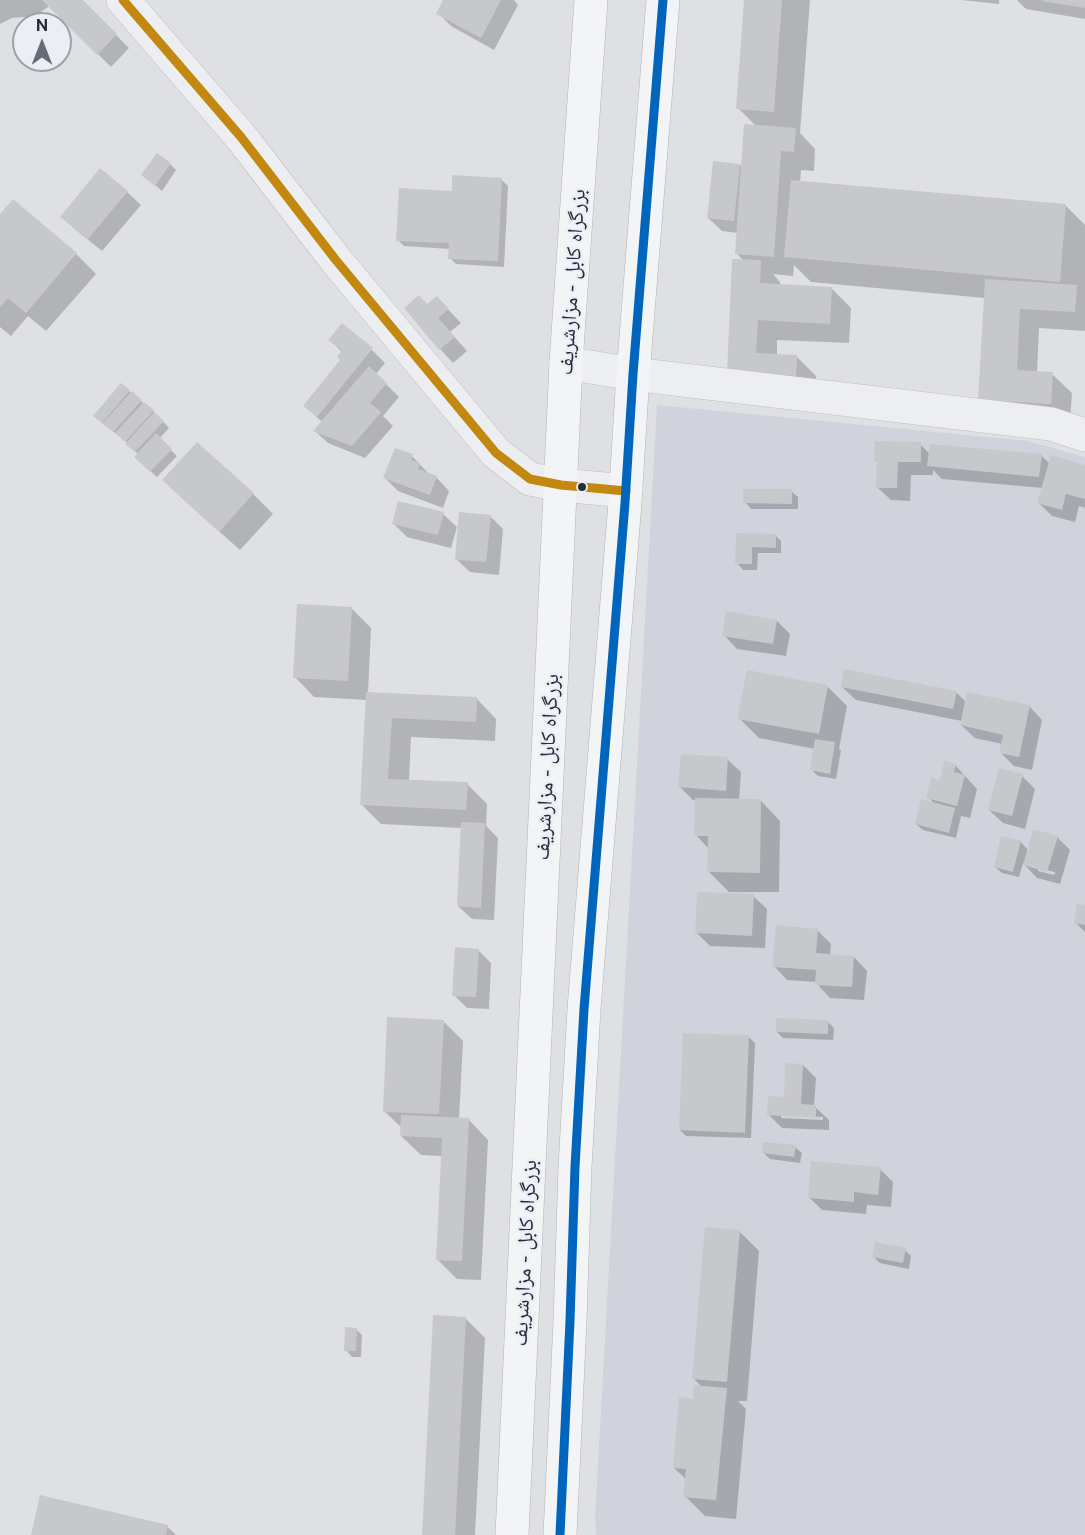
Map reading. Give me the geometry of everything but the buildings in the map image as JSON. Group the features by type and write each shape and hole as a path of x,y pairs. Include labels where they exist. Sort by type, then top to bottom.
{"highway":[{"name":"بزرگراه کابل - مزارشریف","path":"512,1535 566,363 591,0"},
{"path":"514,1502 560,1519 584,1009 663,0"},
{"path":"529,1167 575,1167"}],"street":[{"path":"123,0 241,137 334,259 496,453 530,479 561,485 626,490"},
{"path":"566,363 633,374 1051,424 1085,435"}],"shaded area":[{"path":"657,405 1028,441 1085,457 1085,1535 596,1535 595,1517"}],"transit line":[{"path":"123,0 241,137 335,259 496,453 530,479 561,485 626,491"},
{"path":"560,1535 584,1009 663,0"}]}
